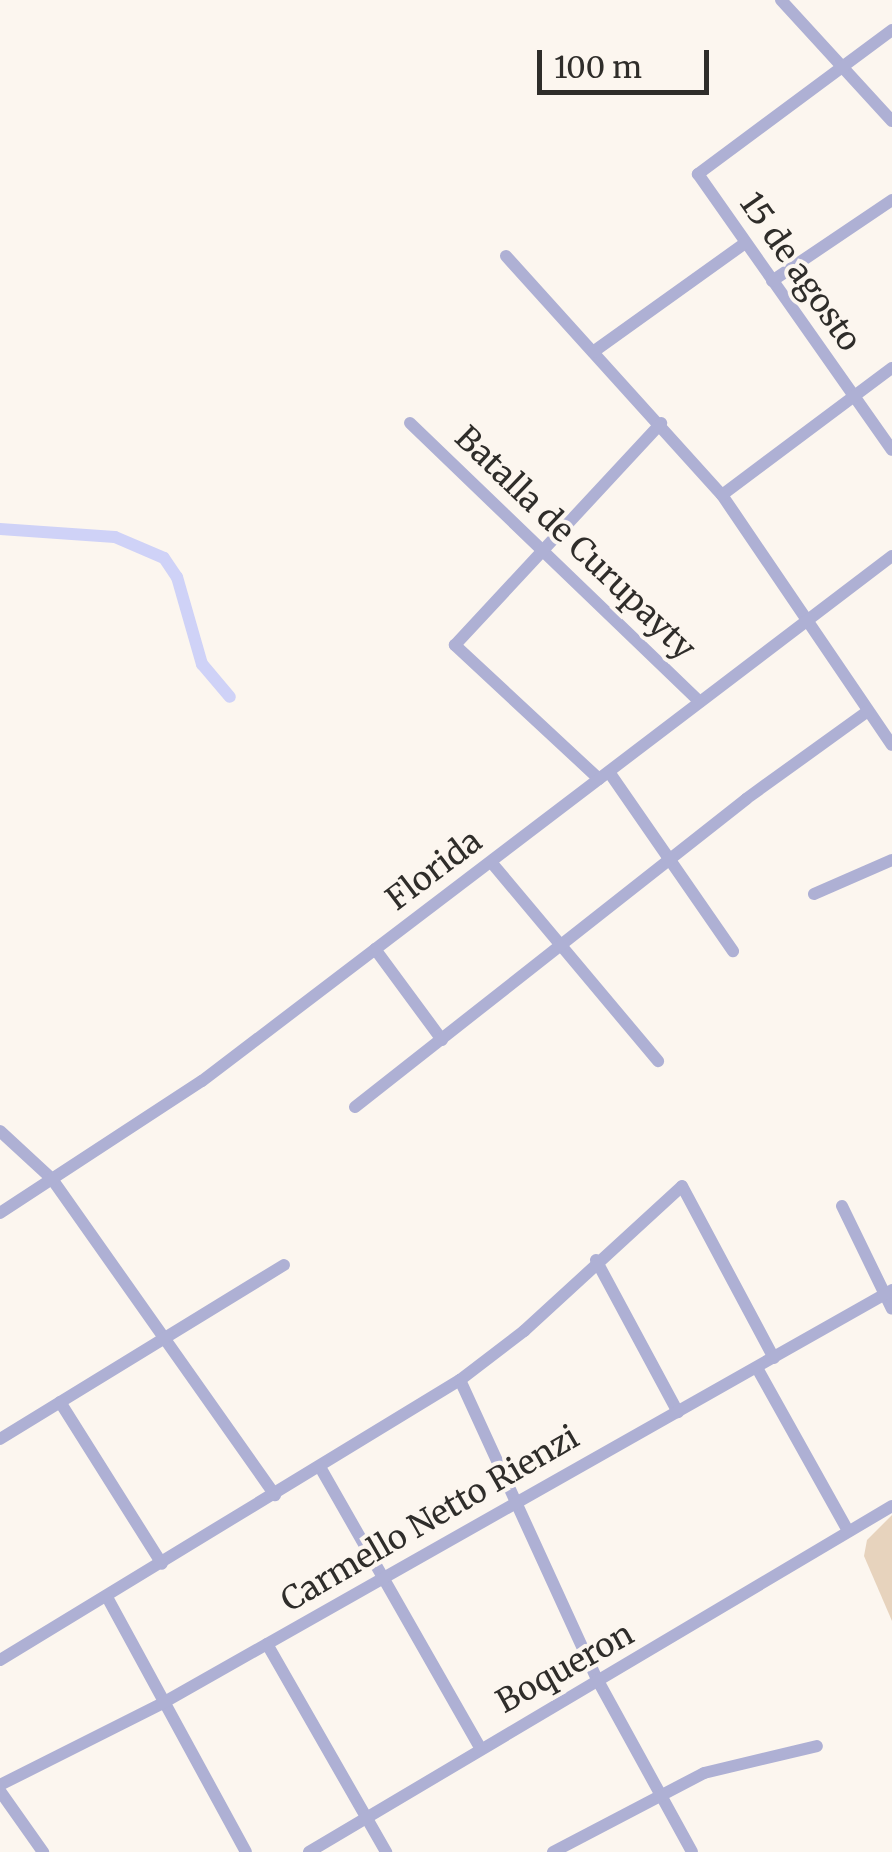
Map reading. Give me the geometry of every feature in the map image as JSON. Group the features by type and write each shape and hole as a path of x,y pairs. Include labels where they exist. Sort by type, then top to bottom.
{"street":[{"path":"781,0 892,121"},
{"path":"842,68 892,30"},
{"name":"15 de agosto","path":"842,68 698,174 892,450"},
{"path":"772,281 892,200"},
{"path":"593,352 745,243"},
{"path":"506,256 722,495 804,622 868,711 887,727 892,746"},
{"path":"722,495 852,394 892,368"},
{"name":"Batalla de Curupayty","path":"410,423 700,702"},
{"path":"661,424 455,645 604,775 733,951"},
{"name":"Florida","path":"0,1213 202,1080 892,556"},
{"path":"355,1107 670,860 868,711"},
{"path":"814,894 892,860"},
{"path":"491,862 658,1061"},
{"path":"375,949 442,1040"},
{"path":"0,1131 52,1179 166,1335 274,1495"},
{"path":"0,1660 460,1380 524,1331 596,1260 682,1186 774,1358"},
{"path":"842,1206 888,1292 892,1309"},
{"path":"596,1260 678,1412"},
{"path":"0,1439 284,1265"},
{"name":"Carmello Netto Rienzi","path":"0,1788 161,1704 383,1574 888,1292"},
{"path":"757,1368 848,1531"},
{"path":"460,1380 598,1683 692,1852"},
{"path":"60,1402 162,1564"},
{"path":"320,1466 480,1747"},
{"name":"Boqueron","path":"309,1852 364,1815 598,1683 892,1506"},
{"path":"106,1597 161,1704 246,1852"},
{"path":"266,1644 386,1852"},
{"path":"553,1852 704,1772 817,1746"},
{"path":"0,1788 43,1852"}],"shaded area":[{"path":"892,1515 892,1621 864,1556 867,1540"}],"waterway":[{"path":"0,529 115,537 164,558 177,577 202,664 230,697"}]}
